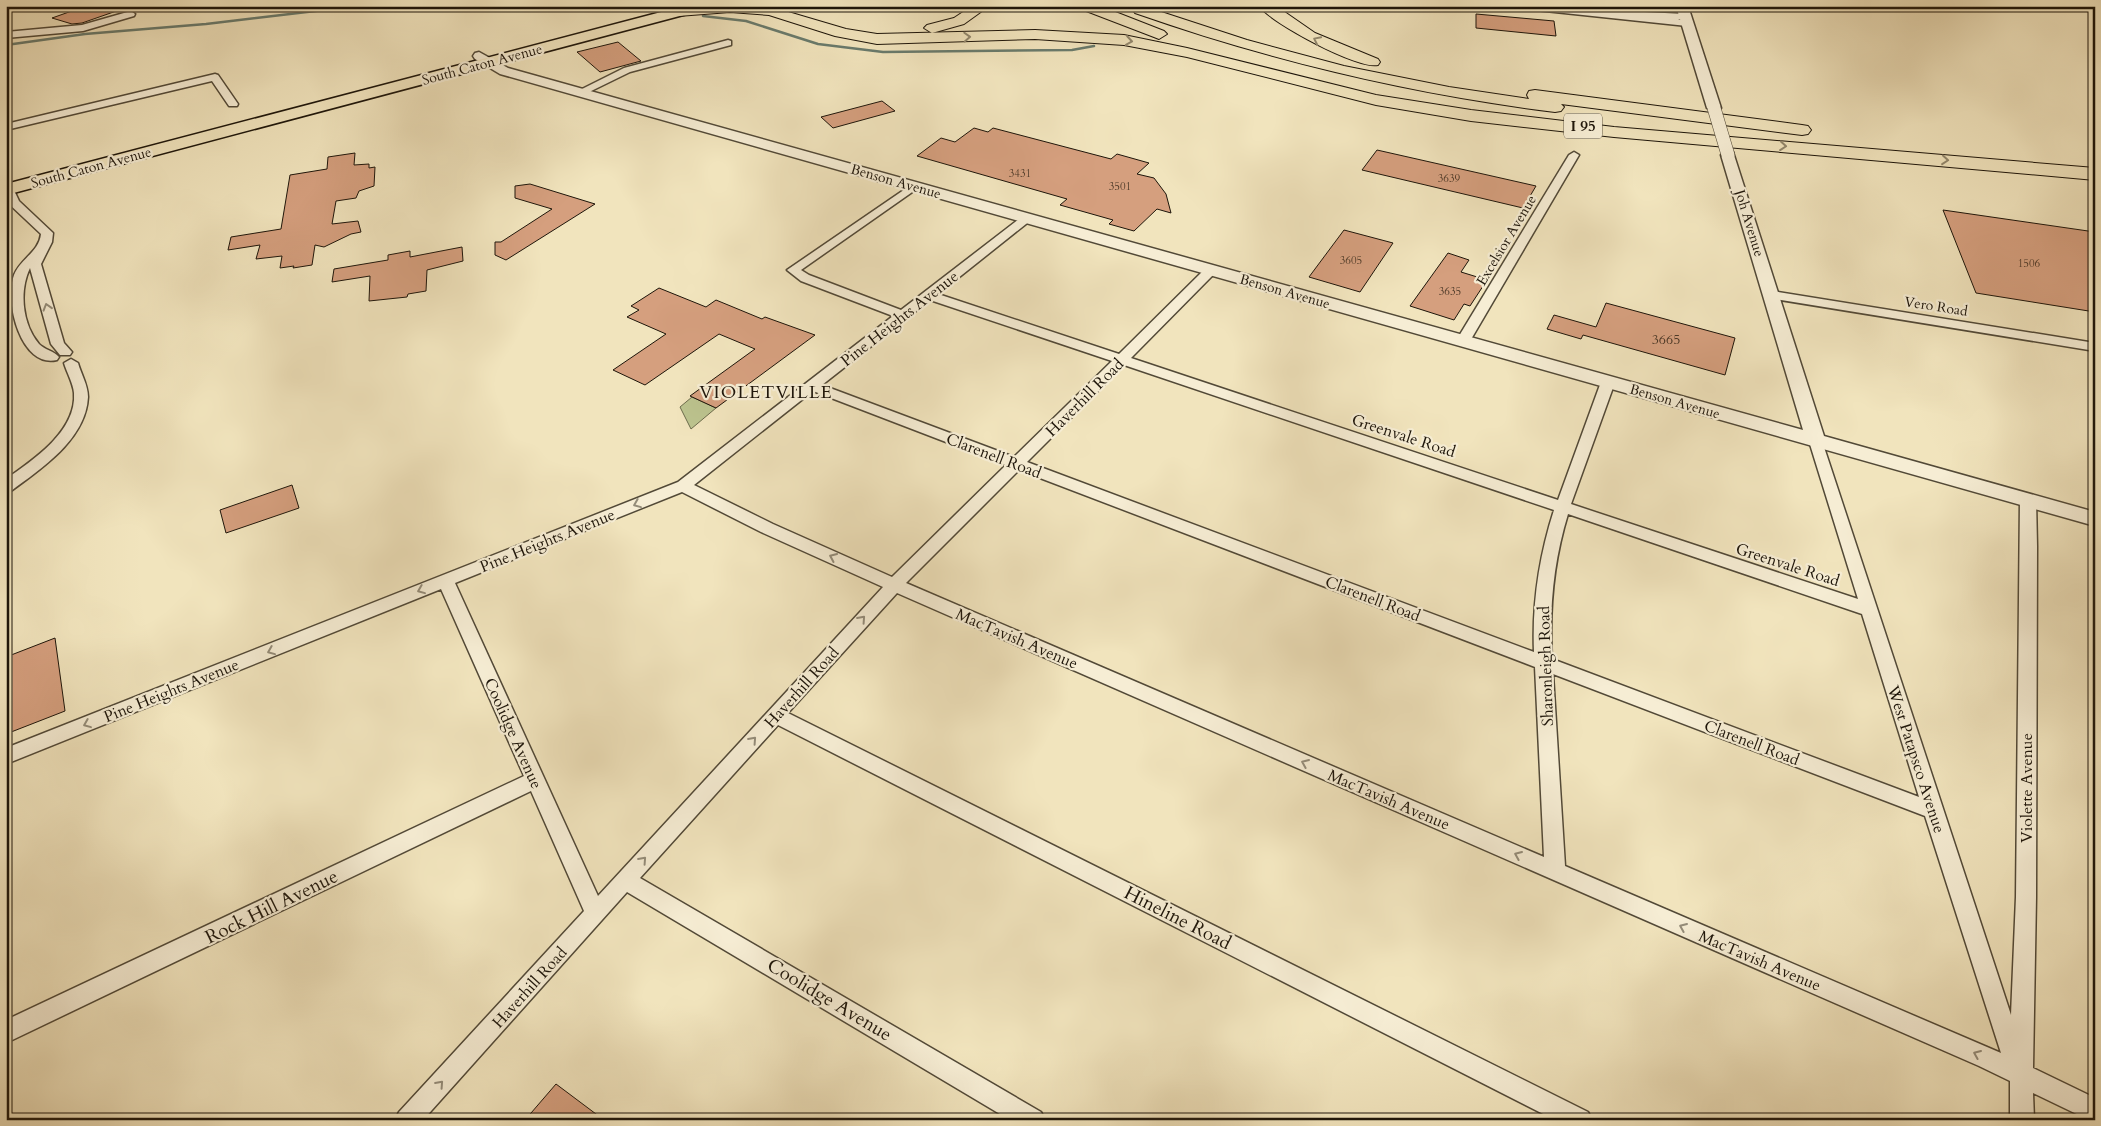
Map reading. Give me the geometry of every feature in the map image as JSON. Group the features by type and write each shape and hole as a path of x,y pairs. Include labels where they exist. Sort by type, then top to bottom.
{"highway":[{"path":"794,6 827,29"},
{"path":"823,12 837,22 851,26 881,31 904,31 933,28 959,21 982,6"},
{"name":"I 95","path":"1086,6 1160,34 1225,55 1379,93 1551,122 1758,144 2095,174"},
{"name":"I 95","path":"1129,6 1200,31 1271,52 1344,71 1436,89 1586,111 2086,156"},
{"path":"1157,6 1282,45 1372,67 1464,84 1826,133"},
{"path":"1266,6 1293,27 1334,48 1383,66 1464,84"},
{"path":"674,9 752,8 782,14 854,36 890,40 1046,35 1124,40 1187,52 1330,90 1444,112 1580,129 1758,144"}],"main road":[{"name":"South Caton Avenue","path":"7,188 262,122 483,59 674,9 701,6"}],"street":[{"path":"1526,6 1588,12 1685,15"},
{"path":"6,34 83,28 131,14"},
{"name":"Joh Avenue","path":"1685,15 1816,441"},
{"path":"581,92 627,70 728,43"},
{"name":"Benson Avenue","path":"483,59 504,71 2095,519"},
{"path":"6,127 215,77 234,104"},
{"name":"Excelsior Avenue","path":"1463,341 1574,155"},
{"path":"903,315 806,278 793,270 914,186"},
{"path":"6,487 34,466 70,429 80,409 82,395 58,344 38,280 35,264 46,242 47,233 18,208 7,188"},
{"name":"Pine Heights Avenue","path":"6,756 683,486 1028,218"},
{"path":"41,251 25,265 18,280 16,293 22,323 36,348 63,357"},
{"name":"Haverhill Road","path":"407,1120 894,585 1212,270"},
{"name":"Greenvale Road","path":"929,295 1868,609"},
{"name":"Vero Road","path":"1772,295 2095,347"},
{"name":"Sharonleigh Road","path":"1555,871 1542,662 1541,620 1545,578 1551,544 1562,506 1608,382"},
{"name":"Clarenell Road","path":"812,386 1934,811"},
{"name":"West Patapsco Avenue","path":"1816,441 1868,609 2020,1076"},
{"name":"MacTavish Avenue","path":"683,486 767,528 894,585 1978,1054 2095,1111"},
{"name":"Violette Avenue","path":"2020,1076 2026,897 2028,499"},
{"name":"Coolidge Avenue","path":"446,581 595,913"},
{"name":"Hineline Road","path":"775,715 1580,1120"},
{"name":"Rock Hill Avenue","path":"6,1032 535,780"},
{"name":"Coolidge Avenue","path":"626,880 1033,1120"},
{"path":"2020,1076 2022,1120"}],"green space":[{"path":"692,397 716,408 691,429 680,407"}],"building":[{"path":"86,6 125,6 125,8 82,23 72,24 52,18"},
{"path":"1476,14 1554,21 1556,36 1476,28"},
{"path":"618,42 641,61 600,72 577,52"},
{"path":"882,101 895,111 833,128 821,117"},
{"path":"974,128 988,132 993,128 1111,159 1117,154 1149,163 1137,174 1154,178 1166,194 1171,213 1157,209 1134,231 1109,224 1113,220 1060,205 1067,199 917,156 941,138 955,142"},
{"path":"1377,150 1536,186 1523,208 1362,170"},
{"path":"355,153 354,165 369,164 369,168 375,167 374,186 359,191 356,198 336,201 332,224 358,221 361,232 351,234 324,247 315,245 312,265 293,268 294,266 280,268 282,256 256,259 260,245 228,250 231,237 281,229 290,175 327,169 328,157"},
{"path":"530,184 595,204 506,260 495,255 495,242 501,242 552,209 515,198 515,186"},
{"path":"1943,210 2095,232 2095,312 1976,293"},
{"path":"1344,230 1393,243 1360,292 1309,277"},
{"path":"462,247 463,261 427,270 426,291 408,294 407,297 369,301 370,276 332,282 334,269 388,260 388,255 410,251 410,257"},
{"path":"1448,253 1469,260 1461,272 1487,280 1470,306 1464,304 1454,320 1410,306"},
{"path":"659,288 706,307 716,300 762,319 765,317 815,335 716,408 690,396 755,349 719,334 645,385 613,370 666,334 627,317 639,310 631,306"},
{"path":"1606,303 1735,338 1725,375 1583,335 1581,339 1547,329 1554,315 1596,327"},
{"path":"292,485 299,508 226,533 220,510"},
{"path":"55,638 65,711 6,734 6,657"},
{"path":"556,1084 604,1120 525,1120"}],"waterway":[{"path":"6,45 85,34 206,24 358,6"},
{"path":"590,6 621,10"},
{"path":"703,16 746,21 818,44 883,52 1072,50 1094,46"}],"district":[{"name":"VIOLETVILLE","path":"766,392"}]}
